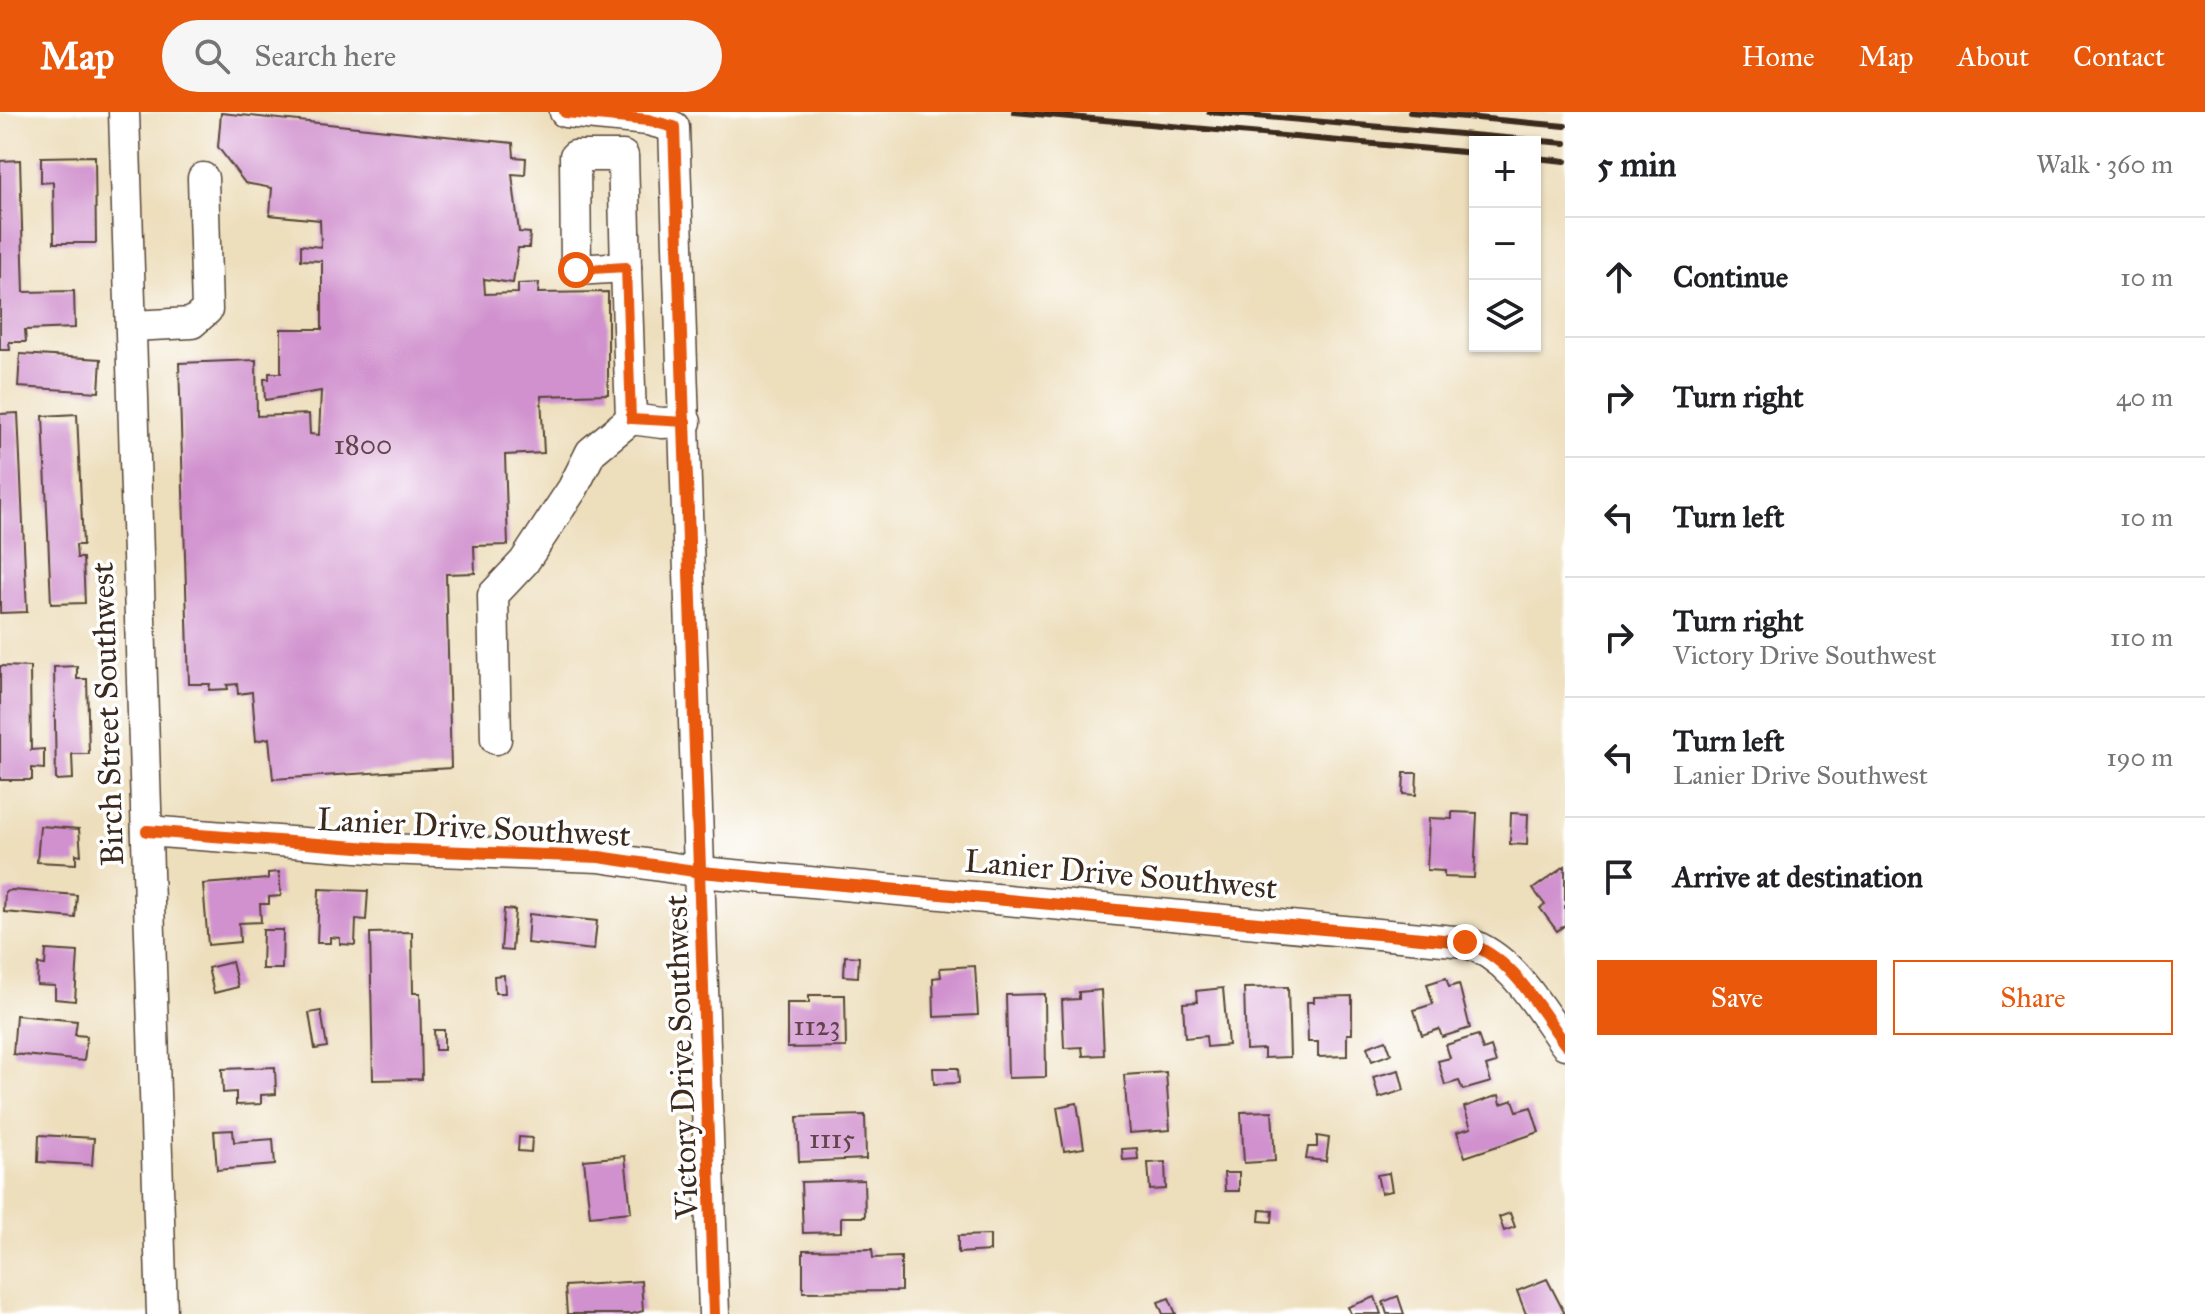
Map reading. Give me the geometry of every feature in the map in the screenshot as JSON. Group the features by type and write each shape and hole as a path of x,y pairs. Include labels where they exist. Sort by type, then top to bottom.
{"street":[{"name":"Birch Street Southwest","path":"124,112 162,1314"},
{"name":"Victory Drive Southwest","path":"565,112 648,120 674,127 714,1314"},
{"path":"131,326 192,323 207,310 203,178"},
{"path":"626,267 631,419"},
{"path":"496,739 493,595 524,562 573,488 591,452 631,419 686,422"},
{"name":"Lanier Drive Southwest","path":"147,831 384,849 599,857 701,872 1465,942 1486,949 1508,967 1565,1044"}],"building":[{"path":"221,113 513,143 514,157 526,158 525,175 512,174 519,232 530,233 529,248 518,248 513,283 484,279 485,294 518,293 518,284 539,283 538,293 608,292 608,394 541,396 544,453 505,455 508,545 474,546 475,573 446,574 451,768 273,779 269,738 256,741 252,692 238,694 237,684 227,685 228,689 209,690 210,684 189,684 179,363 256,360 257,416 309,414 310,434 319,435 321,391 265,400 264,379 269,379 269,373 281,373 281,329 322,329 322,261 301,260 301,245 321,247 320,220 270,215 272,188 245,183 218,147"},
{"path":"95,156 96,243 54,243 53,182 41,183 41,157"},
{"path":"20,160 24,292 74,291 75,328 25,330 26,342 9,342 10,350 0,350 0,161"},
{"path":"20,354 101,359 99,392 18,387"},
{"path":"18,413 27,612 0,613 0,414"},
{"path":"77,414 83,545 76,545 77,558 83,558 85,603 51,604 43,416"},
{"path":"0,666 30,667 31,750 44,749 44,769 32,768 32,780 0,780"},
{"path":"77,666 77,679 87,679 89,754 72,754 73,779 56,780 54,667"},
{"path":"1404,773 1417,773 1416,795 1403,794"},
{"path":"1452,812 1477,813 1474,878 1444,877 1444,871 1427,870 1429,818 1452,819"},
{"path":"1511,813 1528,814 1527,845 1510,844"},
{"path":"40,826 79,829 81,855 76,854 76,864 37,862"},
{"path":"1565,866 1565,925 1557,931 1540,908 1545,905 1533,889"},
{"path":"279,872 281,896 269,897 269,904 260,904 261,922 239,923 240,942 208,945 203,884 268,879 268,873"},
{"path":"319,889 368,891 366,920 356,919 355,945 340,944 340,938 330,937 330,943 317,943"},
{"path":"5,892 77,895 75,918 4,912"},
{"path":"504,909 515,910 512,951 501,950"},
{"path":"529,914 597,921 594,950 527,943"},
{"path":"263,930 283,930 282,969 262,969"},
{"path":"412,932 413,993 420,993 422,1079 373,1080 370,933"},
{"path":"46,950 78,952 75,1001 55,999 55,986 37,985 38,964 45,965"},
{"path":"845,956 859,957 858,977 844,976"},
{"path":"232,962 238,987 214,993 208,968"},
{"path":"975,966 978,1015 934,1017 933,978 941,977 940,968"},
{"path":"504,975 505,993 495,993 494,976"},
{"path":"1446,978 1449,987 1459,984 1470,1028 1442,1037 1439,1029 1422,1035 1414,1010 1433,1004 1427,984"},
{"path":"1288,987 1290,1057 1264,1058 1264,1049 1246,1050 1244,988"},
{"path":"1223,988 1228,1045 1207,1047 1206,1036 1185,1038 1183,1003 1197,1002 1196,991"},
{"path":"1101,990 1104,1055 1083,1056 1082,1047 1064,1048 1062,1000 1079,999 1079,992"},
{"path":"1045,994 1046,1077 1008,1078 1006,995"},
{"path":"809,995 845,995 846,1047 787,1048 787,1003 809,1003"},
{"path":"1352,996 1352,1034 1347,1034 1347,1056 1318,1057 1318,1042 1308,1042 1307,1002 1314,1002 1314,997"},
{"path":"321,1011 327,1047 315,1049 309,1013"},
{"path":"16,1015 77,1021 75,1035 87,1036 84,1061 13,1054"},
{"path":"434,1030 444,1030 444,1050 435,1050"},
{"path":"1478,1035 1483,1050 1491,1047 1496,1063 1486,1066 1491,1082 1463,1090 1459,1081 1445,1085 1438,1061 1450,1058 1446,1045"},
{"path":"1386,1040 1391,1054 1372,1061 1367,1047"},
{"path":"275,1067 276,1094 261,1095 261,1104 236,1105 236,1092 223,1093 222,1069"},
{"path":"933,1068 958,1068 959,1083 934,1084"},
{"path":"1399,1070 1404,1090 1379,1098 1373,1077"},
{"path":"1166,1072 1170,1130 1129,1133 1124,1075"},
{"path":"1499,1095 1501,1104 1513,1100 1517,1111 1531,1107 1539,1132 1465,1157 1457,1132 1471,1128 1464,1107"},
{"path":"1077,1103 1084,1148 1064,1151 1057,1107"},
{"path":"1272,1111 1275,1161 1244,1163 1241,1112"},
{"path":"865,1115 866,1159 799,1162 797,1117"},
{"path":"233,1130 234,1142 273,1139 275,1165 217,1170 214,1131"},
{"path":"39,1135 94,1138 92,1165 38,1162"},
{"path":"1317,1136 1329,1138 1326,1161 1306,1159 1308,1147 1317,1147"},
{"path":"519,1137 532,1138 531,1152 518,1151"},
{"path":"1137,1148 1138,1159 1123,1160 1122,1149"},
{"path":"625,1156 631,1212 590,1216 584,1160"},
{"path":"1165,1162 1166,1189 1150,1190 1148,1163"},
{"path":"1224,1173 1239,1173 1239,1191 1225,1191"},
{"path":"1389,1173 1392,1191 1381,1193 1377,1175"},
{"path":"864,1180 865,1217 841,1217 841,1232 803,1233 801,1182"},
{"path":"1260,1210 1273,1211 1272,1222 1259,1221"},
{"path":"1510,1213 1515,1227 1504,1231 1499,1217"},
{"path":"990,1235 990,1251 958,1253 958,1236"},
{"path":"872,1249 873,1258 901,1257 901,1291 803,1292 803,1250"},
{"path":"1547,1279 1565,1314 1526,1314 1517,1291"},
{"path":"641,1281 643,1311 632,1314 567,1314 565,1286"},
{"path":"1398,1296 1404,1314 1387,1314 1383,1302"},
{"path":"1375,1297 1381,1314 1351,1314 1348,1307"},
{"path":"1169,1298 1176,1314 1163,1314 1158,1302"}],"railway":[{"path":"1014,112 1469,152"},
{"path":"1209,112 1565,143"},
{"path":"1410,112 1565,126"},
{"path":"1541,159 1565,161"}],"cycle path":[{"path":"565,112 648,120 674,127 714,1314"},
{"path":"147,831 384,849 599,857 701,872 1465,942 1482,949 1510,971 1565,1044"}],"route":[{"path":"576,270 626,267 631,419 686,422 701,872 1465,942"}]}
